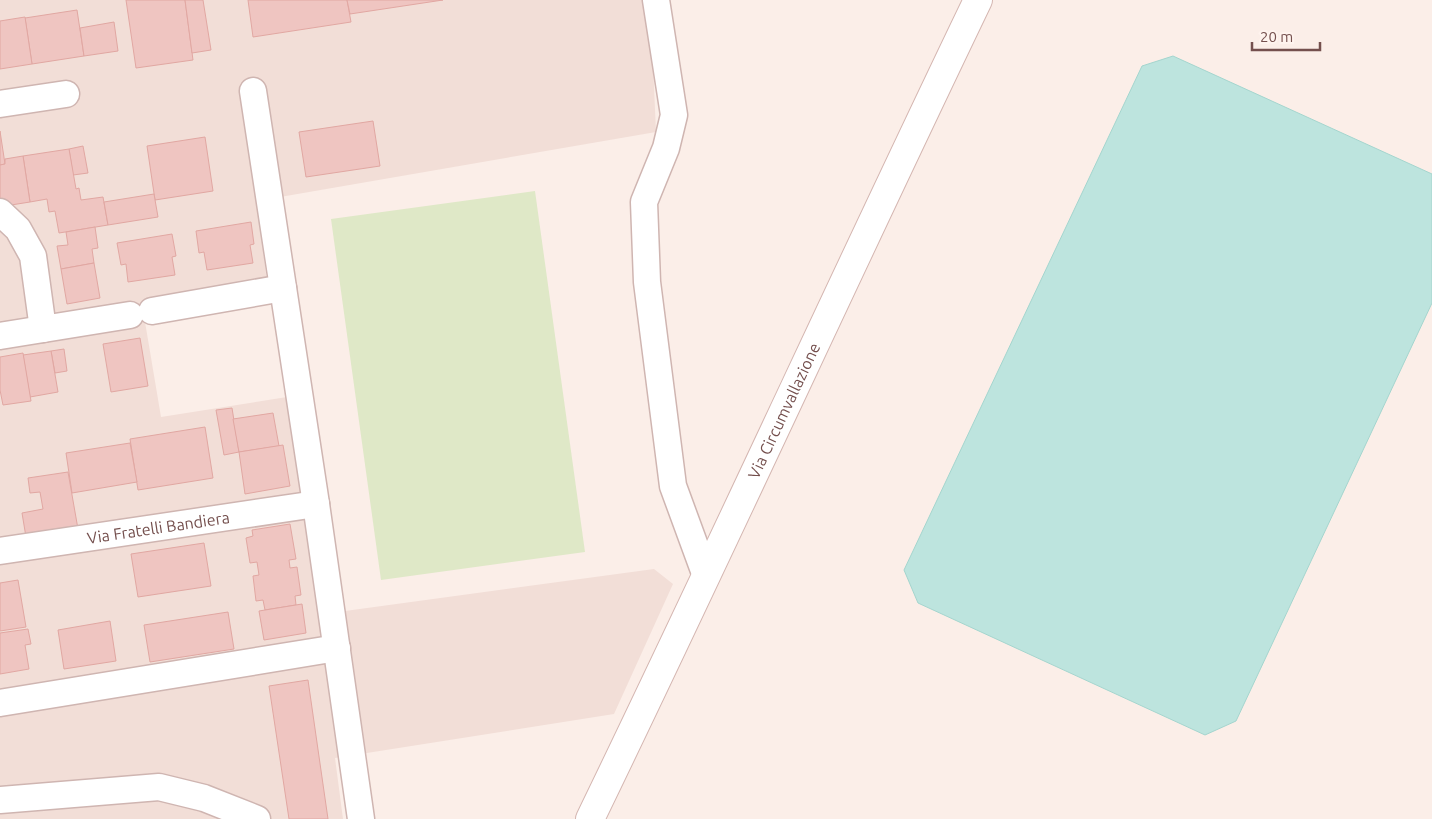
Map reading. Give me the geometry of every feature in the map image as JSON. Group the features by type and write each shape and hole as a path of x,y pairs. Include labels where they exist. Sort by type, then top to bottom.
{"street":[{"path":"656,0 674,115 666,148 644,202 647,282 673,486 706,576"},
{"name":"Via Circumvallazione","path":"590,819 706,576 885,192 978,0"},
{"path":"253,91 316,504 361,819"},
{"path":"0,104 66,94"},
{"path":"0,212 18,229 33,256 43,329"},
{"path":"0,336 283,288"},
{"name":"Via Fratelli Bandiera","path":"0,551 316,504"},
{"path":"0,703 337,648"},
{"path":"0,800 160,787 204,798 257,819"}],"shaded area":[{"path":"0,0 646,0 653,64 656,132 257,201 267,282 142,304 161,417 312,393 345,611 654,569 673,584 614,714 335,758 343,819 0,819"}],"green space":[{"path":"535,191 585,552 381,580 331,219"}],"water":[{"path":"1173,56 1432,174 1432,303 1236,721 1205,735 918,603 904,570 1142,66"}],"building":[{"path":"126,0 185,0 193,60 136,68"},
{"path":"185,0 203,0 211,50 192,53"},
{"path":"248,0 347,0 351,22 253,37"},
{"path":"347,0 443,0 350,14"},
{"path":"77,10 84,56 32,64 25,18"},
{"path":"25,17 32,64 0,69 0,21"},
{"path":"114,22 118,51 84,56 80,28"},
{"path":"373,121 380,166 306,177 299,132"},
{"path":"0,131 5,164 0,165"},
{"path":"205,137 213,191 155,200 147,146"},
{"path":"83,146 88,173 73,175 69,149"},
{"path":"69,149 76,189 79,188 81,200 103,197 108,225 59,233 55,211 49,212 47,199 30,202 23,156"},
{"path":"23,156 30,202 11,205 0,201 0,165 5,164 5,159"},
{"path":"154,194 158,217 108,225 104,202"},
{"path":"251,222 254,244 250,245 253,263 207,270 204,252 199,253 196,231"},
{"path":"95,227 98,248 92,249 94,263 61,269 57,246 68,245 66,232"},
{"path":"172,234 176,256 172,257 175,275 128,282 126,264 121,265 117,243"},
{"path":"94,263 100,298 67,304 61,269"},
{"path":"140,338 148,386 111,392 103,344"},
{"path":"64,349 67,371 55,373 51,351"},
{"path":"51,351 58,392 30,397 23,355"},
{"path":"23,353 31,401 3,405 0,390 0,357"},
{"path":"232,408 239,452 224,455 216,410"},
{"path":"273,413 279,446 239,452 233,419"},
{"path":"205,427 213,478 138,490 130,439"},
{"path":"130,443 137,482 72,493 66,453"},
{"path":"283,445 290,486 245,494 239,452"},
{"path":"68,472 78,529 26,537 22,513 43,509 40,492 30,493 28,478"},
{"path":"290,524 296,559 289,560 290,568 297,567 301,595 295,596 296,605 265,610 263,600 256,601 253,576 259,575 257,562 250,563 246,538 253,536 252,530"},
{"path":"204,543 211,586 138,597 131,554"},
{"path":"18,580 26,627 0,631 0,583"},
{"path":"302,604 306,633 264,640 259,611"},
{"path":"228,612 234,649 150,662 144,625"},
{"path":"110,621 116,661 64,669 58,630"},
{"path":"28,629 31,644 25,645 29,669 0,674 0,633"},
{"path":"308,680 328,819 289,819 269,686"}]}
